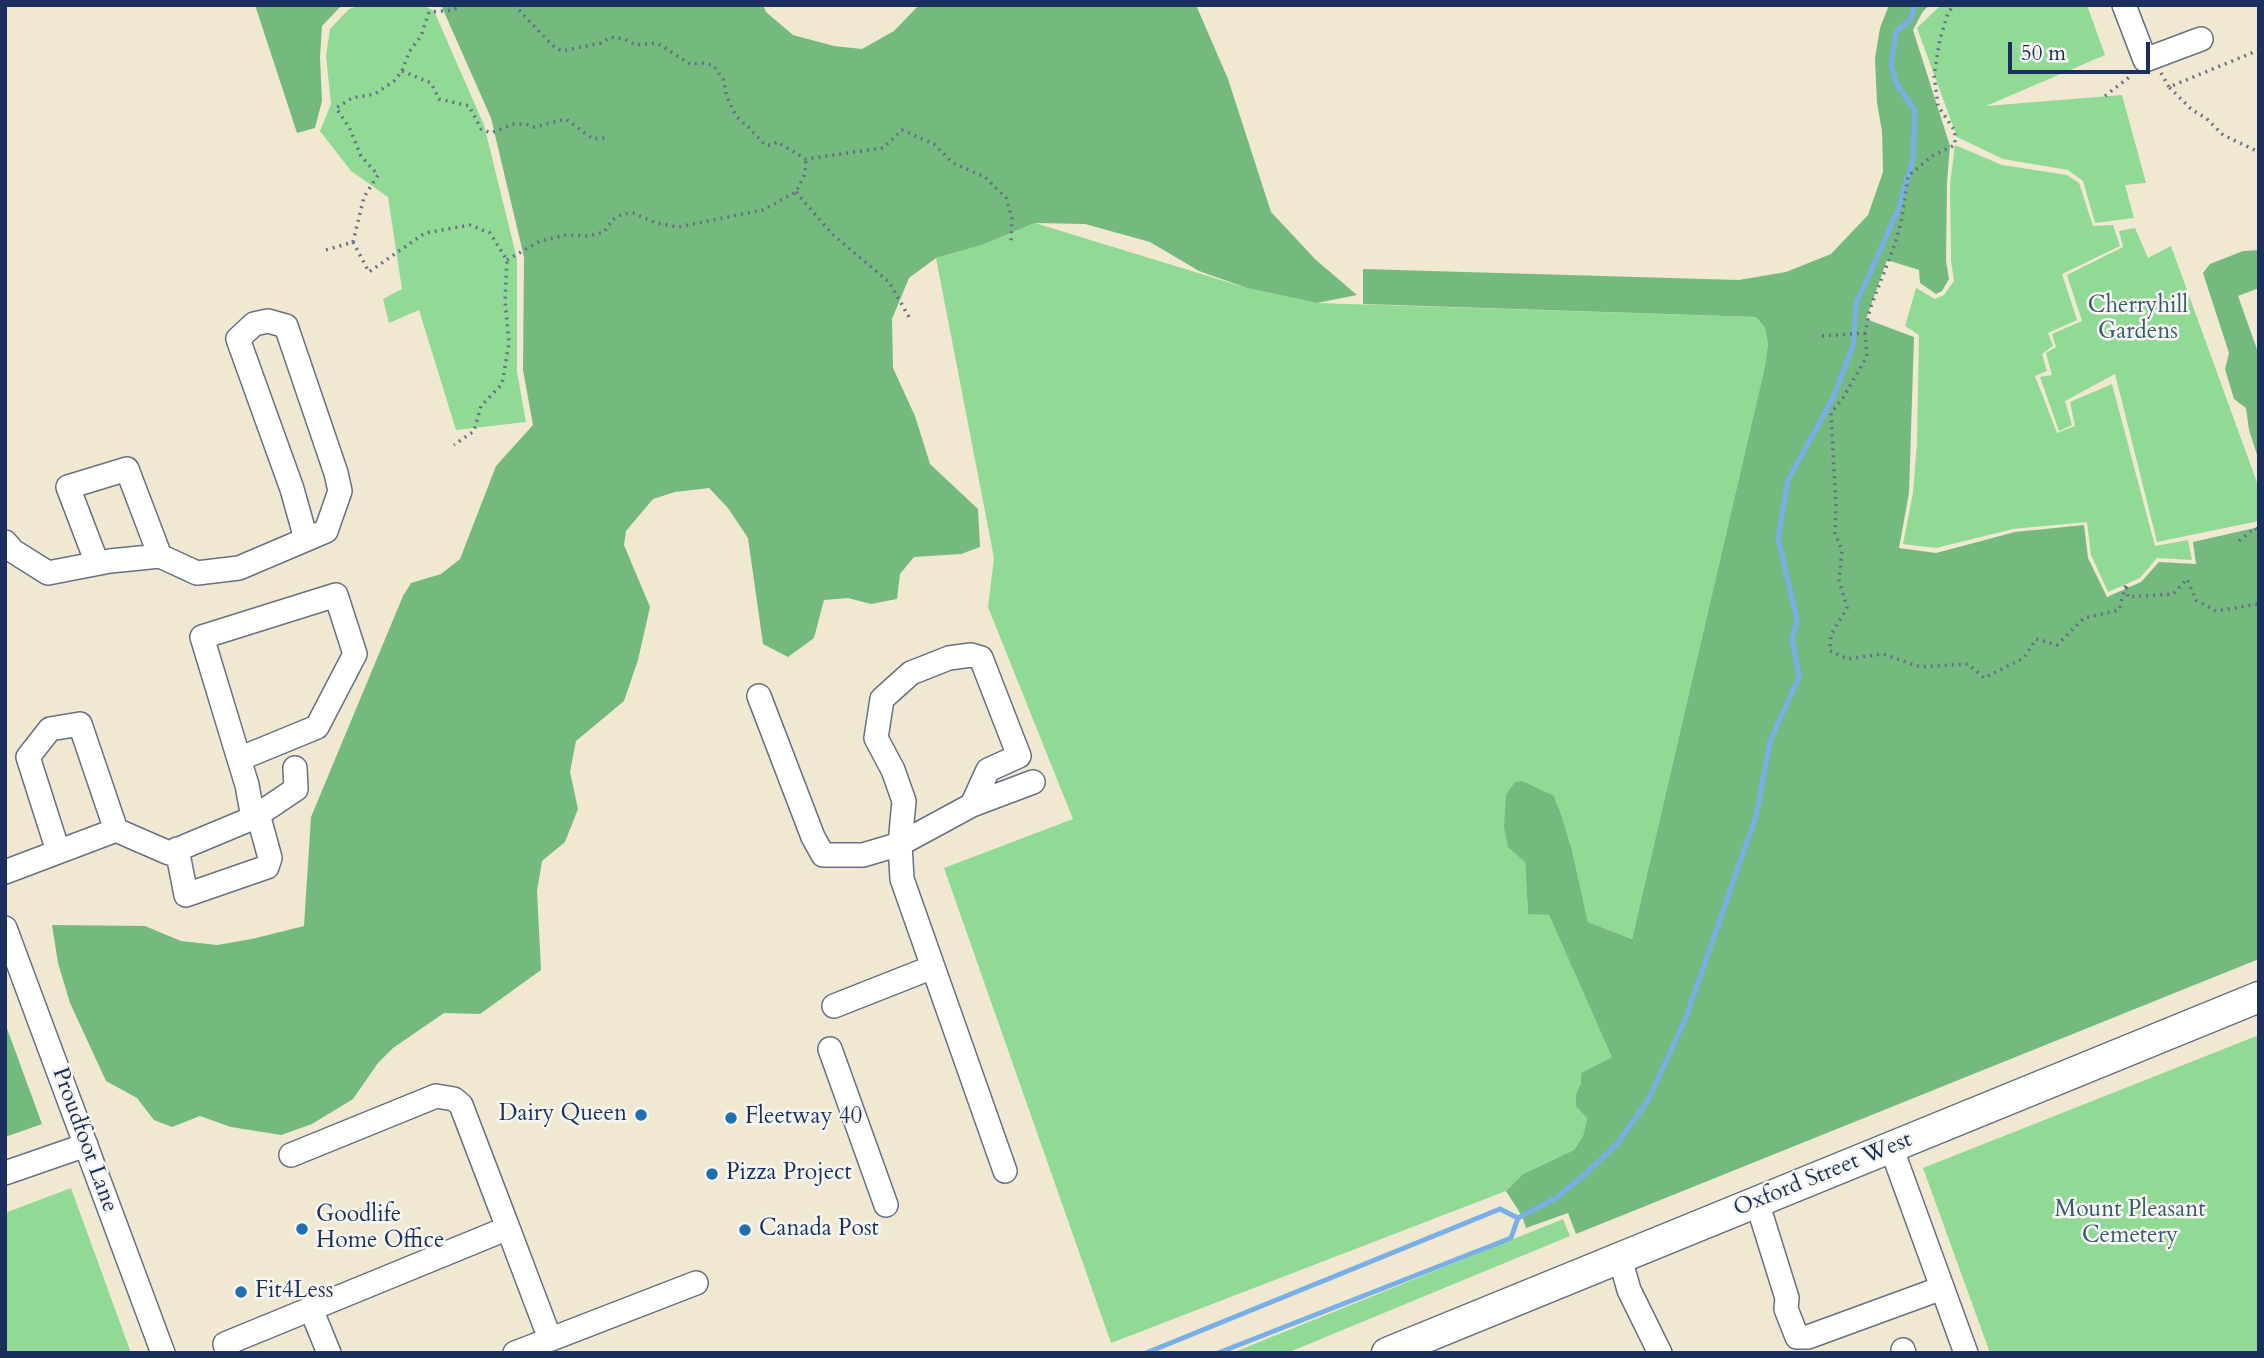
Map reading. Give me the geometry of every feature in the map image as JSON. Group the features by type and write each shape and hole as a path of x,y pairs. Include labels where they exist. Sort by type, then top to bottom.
{"main road":[{"name":"Oxford Street West","path":"1387,1353 2259,997"}],"street":[{"path":"2124,5 2145,60 2201,39"},
{"path":"5,542 13,551 48,573 97,563 160,556 197,573 239,568 326,531 340,491 336,473 286,326 268,321 254,324 238,339 292,489 306,539"},
{"path":"97,563 68,487 127,469 160,556"},
{"path":"177,849 187,895 267,867 270,858 255,816 202,637 336,595 355,654 317,727 239,759"},
{"path":"972,805 988,770 1019,756 981,658 971,655 949,658 911,673 882,699 876,738 893,770 904,802 900,844 902,879 1005,1171"},
{"path":"759,696 813,838 823,856 863,855 900,844 972,805 1033,782"},
{"path":"58,851 28,757 50,730 80,724 116,830"},
{"path":"5,872 116,830 169,853 255,816 296,789 295,768"},
{"name":"Proudfoot Lane","path":"5,928 163,1353"},
{"path":"834,1006 933,967"},
{"path":"830,1049 886,1205"},
{"path":"291,1155 436,1096 454,1099 461,1105 550,1339"},
{"path":"5,1173 86,1145"},
{"path":"1891,1147 1966,1353"},
{"path":"1757,1202 1787,1298 1786,1309 1797,1337 1808,1337 1942,1287"},
{"path":"228,1353 225,1344 508,1228"},
{"path":"1620,1258 1629,1290 1660,1353"},
{"path":"515,1353 696,1283"},
{"path":"311,1309 329,1353"}],"path":[{"path":"454,445 474,431 481,406 502,384 509,343 505,301 507,260 490,233 470,225 425,233 369,272 353,242 364,197 378,175 361,156 349,127 336,108 352,98 374,94 394,81 421,36 429,12 454,10 460,5"},
{"path":"514,5 552,45 562,51 601,43 611,37 624,38 636,44 657,43 690,64 701,62 713,65 723,79 727,97 736,116 765,145 781,143 806,159 883,148 902,130 934,144 953,163 985,177 1006,198 1012,218 1011,242"},
{"path":"1954,5 1948,13 1940,39 1934,75 1938,106 1955,131 1955,145 1932,156 1908,176 1895,244 1873,300 1865,332 1867,356 1843,398 1831,413 1835,534 1842,550 1839,580 1847,608 1831,635 1830,652 1848,659 1883,654 1920,667 1968,664 1984,678 2024,658 2036,639 2057,645 2084,618 2119,610 2126,584 2128,597 2173,594 2187,579 2196,600 2216,611 2259,604"},
{"path":"2259,50 2169,86 2222,135 2257,151 2259,155"},
{"path":"402,71 431,83 439,99 469,106 481,129 491,133 514,124 534,127 566,119 593,139 607,138"},
{"path":"507,260 540,241 566,235 589,236 604,232 612,220 623,214 633,213 656,223 678,227 763,210 796,192 805,174 806,159"},
{"path":"796,192 832,234 889,282 909,317"},
{"path":"326,250 353,242"},
{"path":"1822,336 1865,332"},
{"path":"2239,541 2255,528 2259,531"}],"green space":[{"path":"255,5 342,5 322,26 322,101 315,128 297,133"},
{"path":"360,5 423,5 434,11 484,125 517,259 517,372 526,422 456,430 419,310 389,323 383,299 402,289 388,197 351,171 320,131 331,104 326,56 330,29 349,9"},
{"path":"441,5 763,5 766,12 793,35 834,46 862,49 894,31 919,5 1196,5 1228,79 1271,212 1316,260 1357,295 1317,303 1247,288 1199,271 1150,242 1085,224 1035,223 982,245 936,258 909,278 892,319 893,368 915,416 930,464 978,509 980,547 961,554 914,557 900,574 897,599 871,604 848,598 824,600 814,638 788,657 763,644 748,538 728,508 709,488 675,492 653,499 626,531 624,545 650,607 638,660 624,701 576,741 570,772 578,809 565,842 542,861 537,891 541,970 480,1014 444,1013 393,1048 378,1063 353,1099 312,1124 281,1135 231,1127 200,1116 172,1127 154,1120 137,1098 106,1081 70,1003 58,963 52,925 145,926 181,941 217,945 304,926 311,817 403,596 411,583 441,574 460,559 496,466 533,425 523,370 524,257 491,118"},
{"path":"1889,5 1929,5 1913,30 1950,146 1946,261 1949,279 1942,291 1936,294 1920,283 1919,270 1887,260 1866,319 1914,337 1909,493 1899,548 1936,553 2015,532 2084,525 2088,558 2107,597 2141,582 2159,562 2196,564 2193,542 2259,527 2259,959 1576,1234 1568,1213 1526,1228 1522,1216 1506,1191 1523,1174 1574,1150 1583,1136 1587,1118 1576,1106 1581,1073 1612,1057 1549,915 1528,914 1525,862 1508,847 1504,827 1506,795 1515,782 1522,781 1554,796 1572,850 1588,922 1632,939 1768,344 1765,328 1756,317 1363,304 1363,269 1739,280 1786,272 1831,254 1868,215 1883,172 1875,58 1880,28"},
{"path":"1941,5 2087,5 2105,55 1986,106 2122,95 2146,183 2125,185 2134,218 2095,223 2083,181 2068,170 2003,159 1957,137 1917,28"},
{"path":"1955,145 2002,165 2067,175 2079,183 2093,226 2113,225 2120,246 2062,274 2077,320 2048,333 2053,346 2042,354 2047,371 2035,376 2057,433 2075,426 2070,402 2112,384 2155,546 2188,540 2192,560 2157,558 2140,578 2108,592 2091,555 2087,522 2013,529 1936,548 1903,544 1913,493 1917,443 1919,335 1905,326 1916,288 1935,299 1944,295 1954,281 1951,261 1950,184"},
{"path":"1035,223 1247,288 1317,303 1756,317 1765,328 1768,344 1632,939 1588,922 1572,850 1554,796 1525,862 1528,913 1549,915 1613,1057 1581,1073 1581,1083 1576,1094 1587,1118 1583,1136 1574,1150 1523,1174 1506,1191 1111,1343 944,868 1073,819 988,607 994,558 936,258 982,245"},
{"name":"Cherryhill Gardens","path":"2135,228 2148,258 2171,246 2259,488 2259,521 2157,542 2115,374 2065,401 2072,425 2059,431 2040,377 2052,375 2046,353 2056,347 2052,334 2082,321 2067,275 2123,247 2119,231"},
{"path":"2259,250 2259,288 2238,296 2259,355 2259,461 2249,430 2246,408 2234,399 2225,369 2229,353 2203,273 2210,264 2243,251"},
{"path":"5,1023 42,1124 5,1137"},
{"name":"Mount Pleasant Cemetery","path":"2259,1035 2259,1353 1990,1353 1923,1168"},
{"path":"71,1188 131,1353 5,1353 5,1213"},
{"path":"1563,1219 1570,1236 1287,1353 1232,1353"}],"waterway":[{"path":"1218,1353 1511,1238 1518,1218 1556,1198 1583,1176 1616,1145 1647,1102 1685,1020 1756,816 1770,741 1799,677 1792,638 1797,620 1778,538 1788,480 1833,398 1853,345 1856,304 1898,210 1913,159 1915,111 1896,83 1891,65 1896,32 1910,20 1915,5"},
{"path":"1146,1353 1500,1209 1518,1218"}],"place":[{"name":"Dairy Queen","path":"641,1115"},
{"name":"Fleetway 40","path":"731,1118"},
{"name":"Pizza Project","path":"712,1174"},
{"name":"Goodlife Home Office","path":"302,1229"},
{"name":"Canada Post","path":"745,1230"},
{"name":"Fit4Less","path":"241,1292"}]}
